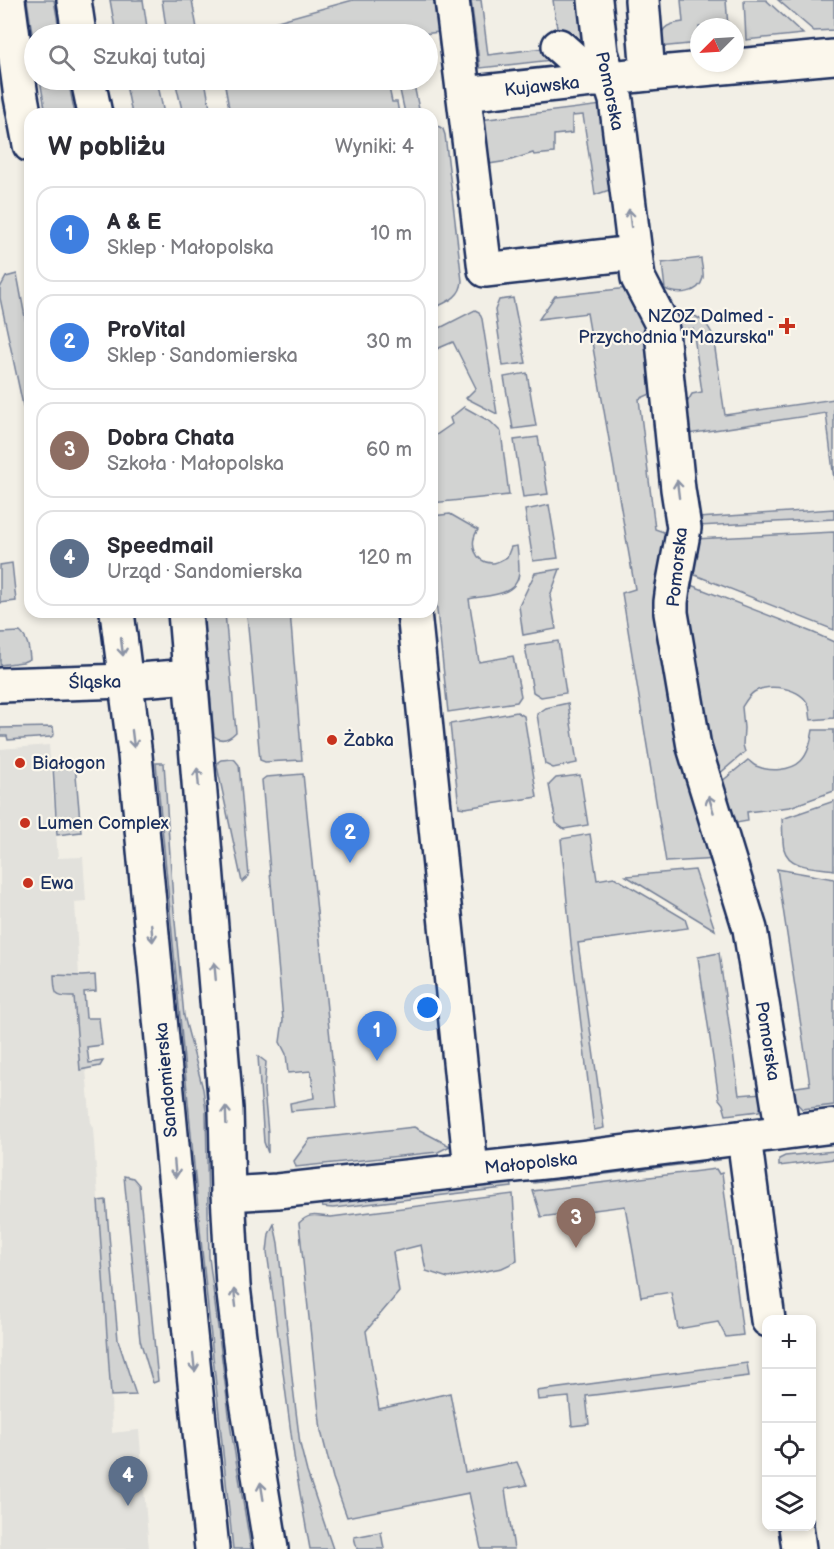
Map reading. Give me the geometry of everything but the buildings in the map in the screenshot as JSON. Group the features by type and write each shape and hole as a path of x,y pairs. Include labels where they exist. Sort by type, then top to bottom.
{"street":[{"path":"8,0 24,113"},
{"path":"74,0 78,24"},
{"path":"452,0 486,270 634,253"},
{"name":"Pomorska","path":"595,0 603,79 616,100 638,278 661,322 684,528 673,587 671,613 694,747 750,929 783,1132"},
{"path":"642,0 648,74"},
{"path":"559,46 603,79"},
{"name":"Kujawska","path":"464,94 834,57"},
{"path":"90,90 94,108"},
{"name":"Sandomierska","path":"118,618 136,766 212,1549"},
{"path":"186,618 226,1109 233,1286 245,1384 272,1549"},
{"path":"415,618 471,1169"},
{"name":"Śląska","path":"0,684 126,681 191,676"},
{"name":"Małopolska","path":"228,1194 277,1191 580,1158 834,1126"},
{"path":"744,1137 767,1315"},
{"path":"797,1531 799,1549"}],"shaded area":[{"path":"27,0 54,0 58,24 31,24"},
{"path":"110,0 143,0 147,24 114,24"},
{"path":"162,0 192,0 196,24 166,24"},
{"path":"353,0 434,0 438,24 267,24"},
{"path":"471,0 481,0 488,55 552,47 561,59 480,68"},
{"path":"553,0 587,0 592,52 558,35"},
{"path":"681,0 726,0 727,18 690,18 690,44 659,47 665,28 683,22"},
{"path":"744,0 766,0 803,34 746,40"},
{"path":"778,0 834,0 834,30 814,31"},
{"path":"42,90 70,90 74,108 45,108"},
{"path":"127,90 159,90 163,108 131,108"},
{"path":"177,90 207,90 210,108 182,108"},
{"path":"226,90 389,90 392,102 397,102 398,108 229,108"},
{"path":"400,90 415,90 419,108 404,108"},
{"path":"602,105 615,188 595,195 583,115 572,116 572,133 554,135 554,153 534,155 533,153 489,164 497,234 480,120"},
{"path":"438,126 443,129 445,135 462,281 459,292 438,306"},
{"path":"701,258 703,278 697,288 681,293 665,289 662,263"},
{"path":"17,274 24,312 24,410 0,298 0,288 6,277"},
{"path":"628,288 646,317 657,391 639,399 655,529 672,535 719,859 666,862 622,593 635,589 587,313 539,319 555,296"},
{"path":"513,298 526,363 503,366 495,310 499,300"},
{"path":"475,310 479,312 497,414 466,398 476,388 453,342 438,348 438,329"},
{"path":"691,314 705,323 713,336 725,415 834,399 834,480 826,413 688,434 685,406 692,394 702,392 693,329 672,331 674,317"},
{"path":"527,373 536,426 513,429 504,377"},
{"path":"464,407 491,422 501,432 509,495 438,502 438,434 452,424 450,418"},
{"path":"538,437 548,494 523,497 514,440"},
{"path":"549,505 558,558 533,561 525,510"},
{"path":"834,509 834,519 698,526 698,518"},
{"path":"450,514 478,530 474,540 475,551 482,560 487,562 498,562 507,557 511,547 517,546 519,571 518,580 514,586 501,593 469,599 479,662 513,656 521,696 517,702 448,712 438,618 438,515"},
{"path":"834,532 834,630 685,571 694,539"},
{"path":"12,563 16,601 0,603 0,565"},
{"path":"560,569 550,596 556,629 523,635 519,606 535,573"},
{"path":"683,582 834,642 834,718 811,720 809,706 805,700 792,691 776,687 754,692 742,707 745,752 712,780"},
{"path":"203,618 225,618 236,732 229,738 214,736"},
{"path":"247,618 290,618 302,760 265,762 260,760"},
{"path":"20,632 29,647 30,659 0,665 0,633"},
{"path":"558,641 566,693 541,697 533,692 525,646"},
{"path":"568,703 577,763 553,768 545,764 537,714 546,708"},
{"path":"517,712 524,716 537,797 459,807 450,724"},
{"path":"53,727 54,735 51,737 8,740 7,736 0,736 0,728"},
{"path":"813,730 834,730 834,791 790,807 747,812 748,821 725,825 715,787 748,760 755,766 767,769 780,770 792,767 806,754"},
{"path":"49,745 58,858 83,857 86,901 75,902 79,976 68,975 57,994 62,998 74,997 80,1070 86,1070 98,1197 112,1433 139,1430 149,1549 0,1549 0,749"},
{"path":"233,759 239,765 249,876 242,882 217,766 221,760"},
{"path":"156,763 164,763 173,901 184,1016 203,1089 206,1111 209,1257 231,1430 251,1549 233,1549"},
{"path":"75,764 81,832 57,835 53,766"},
{"path":"303,774 337,1107 291,1111 290,1103 314,1098 311,1071 288,1073 286,1054 280,1042 283,1020 262,780 266,777"},
{"path":"580,775 588,825 564,829 556,823 549,785 556,778"},
{"path":"834,801 834,870 798,864 787,856 784,849 782,819"},
{"path":"590,834 597,880 614,877 685,919 688,928 578,943 604,1128 594,1130 561,839"},
{"path":"777,869 834,879 834,1105 802,1109 794,1100 789,1088 810,1085"},
{"path":"695,870 715,930 626,876"},
{"path":"719,953 739,1095 762,1093 763,1100 759,1111 726,1115 719,1099 698,957"},
{"path":"54,975 95,975 96,991 84,992 86,1018 99,1018 102,1045 87,1047 89,1063 103,1061 100,1066 80,1070 74,997 62,997 57,993"},
{"path":"258,1056 266,1062 264,1090 268,1153 264,1142"},
{"path":"414,1127 450,1146 438,1152 296,1167 294,1161 310,1139"},
{"path":"834,1151 834,1159 779,1166 779,1159 785,1156"},
{"path":"718,1155 720,1160 534,1183 534,1177"},
{"path":"716,1169 719,1174 722,1173 743,1335 726,1337 718,1322 678,1329 671,1292 641,1297 625,1206 541,1217 533,1191"},
{"path":"124,1176 133,1178 139,1185 158,1381 153,1383 140,1340"},
{"path":"511,1180 512,1187 333,1208 322,1207 323,1204 329,1202"},
{"path":"513,1194 517,1261 502,1268 448,1278 426,1271 421,1245 393,1252 399,1292 366,1331 379,1409 450,1393 465,1472 517,1462 527,1485 505,1489 514,1549 481,1549 469,1493 347,1517 333,1478 321,1431 299,1223 307,1217 314,1216 331,1217"},
{"path":"106,1200 118,1340 136,1395 111,1396 98,1201"},
{"path":"274,1224 300,1444 333,1549 310,1549 296,1471 267,1252 269,1234"},
{"path":"747,1363 749,1376 586,1396 589,1424 572,1426 569,1397 538,1400 537,1391"},
{"path":"381,1532 384,1549 357,1549 354,1537"}],"place":[{"name":"NZOZ Dalmed - Przychodnia \"Mazurska\"","path":"787,326"},
{"name":"Żabka","path":"332,740"},
{"name":"Białogon","path":"20,763"},
{"name":"Lumen Complex","path":"25,823"},
{"name":"ProVital","path":"350,863"},
{"name":"Ewa","path":"28,883"},
{"name":"A & E","path":"377,1061"},
{"name":"Dobra Chata","path":"576,1248"},
{"name":"Speedmail","path":"128,1506"}]}
